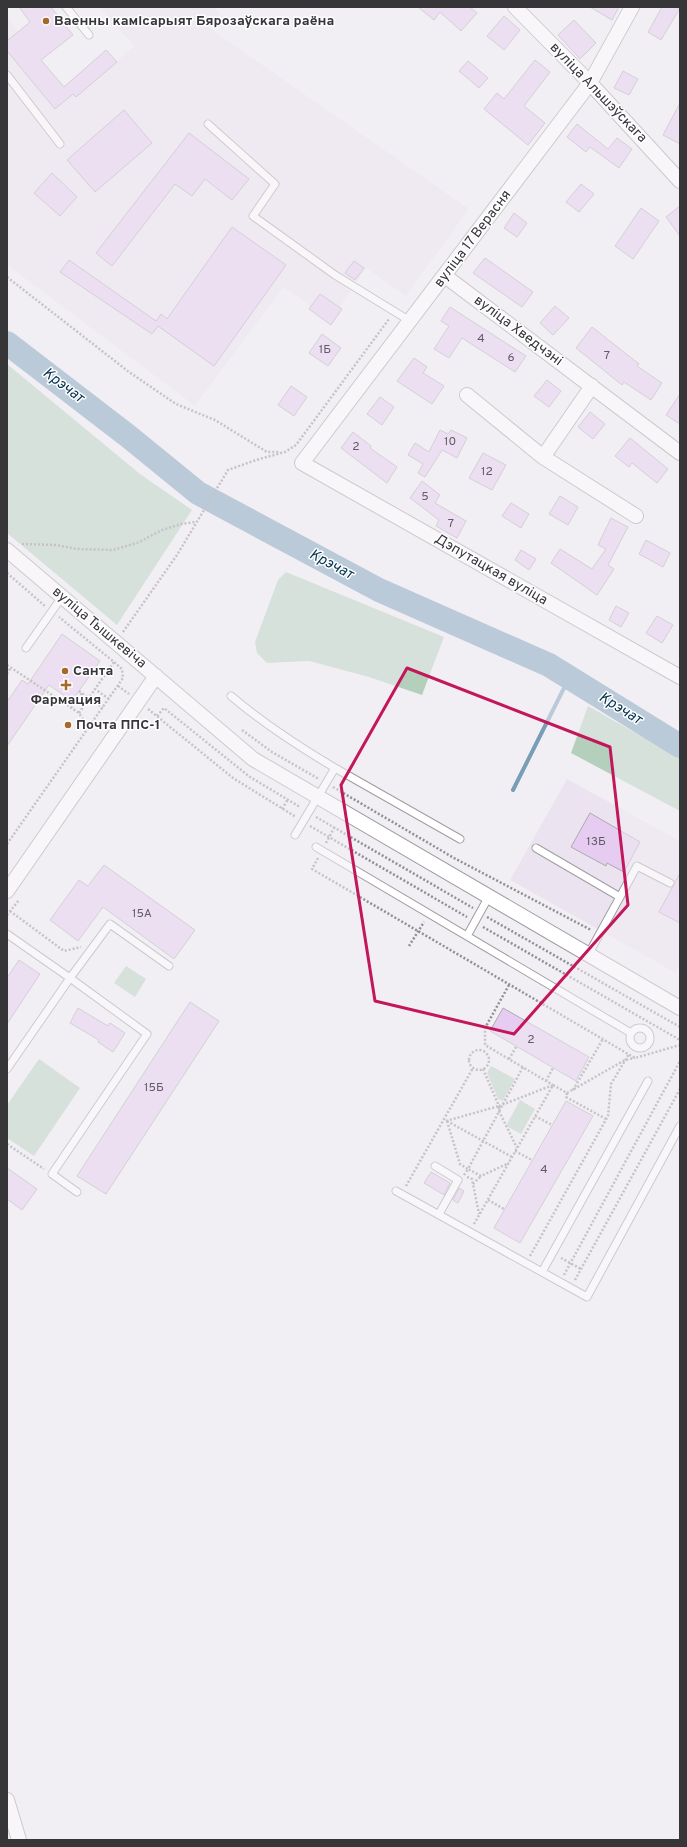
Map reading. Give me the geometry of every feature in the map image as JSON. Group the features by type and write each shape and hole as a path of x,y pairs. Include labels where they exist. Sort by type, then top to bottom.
{"street":[{"name":"вуліца Альшэўскага","path":"515,7 590,83 680,181"},
{"name":"вуліца 17 Верасня","path":"302,463 590,83 632,7"},
{"name":"вуліца Хведчэні","path":"445,276 680,452"},
{"path":"543,457 592,386"},
{"path":"467,395 543,457 636,516"},
{"name":"Дэпутацкая вуліца","path":"302,463 680,677"},
{"name":"вуліца Тышкевіча","path":"7,890 156,676 62,597 12,547"},
{"path":"156,676 253,759 488,898 680,1008"},
{"path":"7,1800 20,1840"}],"lane":[{"path":"66,7 89,35"},
{"path":"7,75 60,144"},
{"path":"208,124 275,184 252,216 335,275 410,321"},
{"path":"26,648 62,597"},
{"path":"231,696 254,715 292,742 460,839"},
{"path":"295,835 335,768"},
{"path":"536,848 620,897"},
{"path":"319,849 631,1033"},
{"path":"588,955 637,866 670,883"},
{"path":"467,936 488,898"},
{"path":"7,1069 70,978 110,924 169,966"},
{"path":"7,934 147,1034 52,1174 77,1192"},
{"path":"542,1272 648,1081"},
{"path":"399,1192 528,1260 542,1272 587,1297 680,1126"},
{"path":"435,1166 458,1180 439,1214"}],"path":[{"path":"7,277 129,372 176,404 215,420 267,452 285,452 302,463"},
{"path":"7,844 89,729 123,678 122,669 108,656 177,555 195,522 228,470 285,452 296,445 395,312"},
{"path":"12,547 56,545 77,549 113,550 137,543 162,530 181,524 195,522"},
{"path":"78,714 114,662"},
{"path":"7,665 71,708 78,714 89,729"},
{"path":"7,674 11,667"},
{"path":"118,686 233,778 303,822 680,1040"},
{"path":"96,689 109,698"},
{"path":"71,708 81,692 102,708"},
{"path":"157,716 164,708 250,777 680,1027"},
{"path":"241,730 272,752 454,858 552,908 599,935"},
{"path":"319,849 312,869 635,1058"},
{"path":"7,915 19,899"},
{"path":"10,911 64,951 95,944"},
{"path":"483,1050 485,1044 485,1028 509,985"},
{"path":"572,1090 603,1039"},
{"path":"485,1044 568,1093"},
{"path":"606,1119 566,1097 568,1093 625,1060 680,1045"},
{"path":"509,1059 516,1047"},
{"path":"475,1050 483,1050 486,1052 489,1060 488,1064 483,1069 479,1070 473,1068 469,1063 469,1056 475,1050"},
{"path":"528,1260 608,1116 611,1084 629,1054"},
{"path":"560,1281 680,1061"},
{"path":"464,1175 523,1067"},
{"path":"399,1192 445,1120 473,1068"},
{"path":"546,1081 553,1068"},
{"path":"483,1069 516,1150 532,1160"},
{"path":"445,1120 499,1106 553,1085"},
{"path":"480,1229 473,1225 553,1085"},
{"path":"571,1288 680,1089"},
{"path":"535,1116 552,1125"},
{"path":"445,1120 512,1157"},
{"path":"445,1120 460,1164 480,1176"},
{"path":"7,1144 52,1174"},
{"path":"473,1182 480,1176 508,1163"},
{"path":"456,1171 460,1164"},
{"path":"460,1173 473,1182 479,1214"},
{"path":"488,1200 504,1209"},
{"path":"524,1253 528,1260"}],"highlighted area":[{"path":"407,668 610,747 628,905 514,1034 375,1001 341,785"}],"shaded area":[{"path":"99,7 213,7 220,13 211,29 469,209 406,296 366,268 339,308 320,294 311,306 283,287 195,406 7,265 7,15 18,32 63,86 65,85 76,97 134,46"},
{"path":"567,779 680,841 680,966 676,973 510,880"}],"green space":[{"path":"7,364 140,474 192,510 117,625 7,533"},
{"path":"286,572 444,637 422,695 369,677 309,661 267,663 257,653 255,642 278,580"},
{"path":"588,706 680,758 680,811 571,753"},
{"path":"126,966 146,979 135,997 114,983"},
{"path":"39,1059 80,1088 34,1156 7,1138 7,1105"},
{"path":"491,1066 515,1079 503,1101 498,1099 487,1073"},
{"path":"520,1100 535,1109 521,1134 508,1127 507,1124"}],"building":[{"path":"19,7 51,7 73,35 41,60 64,87 106,50 117,62 76,97 73,94 55,109 7,51 7,41 30,22"},
{"path":"418,7 470,7 477,13 461,31 440,12 434,20"},
{"path":"590,7 619,7 612,20"},
{"path":"662,7 680,8 661,40 648,32"},
{"path":"504,16 520,30 504,50 487,36"},
{"path":"574,20 596,43 580,59 558,35"},
{"path":"535,60 550,72 524,106 545,123 528,145 484,109 497,93 504,99"},
{"path":"468,61 488,78 479,88 459,71"},
{"path":"623,71 638,79 629,95 614,88"},
{"path":"680,103 680,144 663,135"},
{"path":"124,110 152,143 95,192 67,160"},
{"path":"577,124 608,149 617,138 632,149 619,168 590,147 586,152 567,137"},
{"path":"189,133 249,179 232,200 205,179 192,196 175,184 112,266 96,253"},
{"path":"52,173 77,197 60,216 34,193"},
{"path":"581,184 594,194 579,212 566,202"},
{"path":"680,206 680,236 666,217"},
{"path":"641,208 659,221 633,259 615,246"},
{"path":"514,213 527,223 517,237 504,228"},
{"path":"232,227 286,265 214,366 158,326 152,334 60,272 69,260 156,321 161,314 167,319"},
{"path":"485,258 533,292 522,307 473,273"},
{"path":"354,261 364,268 355,280 345,273"},
{"path":"320,294 342,309 331,325 309,309"},
{"path":"555,306 569,318 553,335 540,323"},
{"path":"450,307 526,356 515,372 462,338 449,358 434,349 449,326 441,321"},
{"path":"592,327 639,364 637,366 662,383 651,400 624,382 622,385 576,348"},
{"path":"322,334 341,348 328,366 309,353"},
{"path":"414,358 427,367 423,373 444,386 432,404 397,381"},
{"path":"547,380 561,391 549,407 534,396"},
{"path":"291,386 307,397 294,416 278,405"},
{"path":"680,394 680,424 666,415"},
{"path":"380,397 394,407 382,425 367,414"},
{"path":"590,412 605,424 593,439 578,427"},
{"path":"440,430 448,434 451,430 467,438 457,458 442,450 425,477 418,473 423,464 408,455 415,443 429,452"},
{"path":"353,432 371,446 370,448 397,467 387,483 341,448"},
{"path":"630,438 668,469 657,483 632,463 629,467 615,456"},
{"path":"483,453 506,465 492,490 469,478"},
{"path":"422,481 440,495 435,503 466,521 457,538 436,526 439,520 410,498"},
{"path":"560,496 578,507 568,525 549,514"},
{"path":"511,503 529,514 521,528 502,516"},
{"path":"611,518 628,527 608,565 614,569 597,595 551,563 560,549 592,569 606,549 598,545"},
{"path":"646,540 670,553 663,567 639,554"},
{"path":"521,550 536,559 529,570 515,560"},
{"path":"616,606 629,613 621,627 609,620"},
{"path":"657,616 673,625 662,643 646,633"},
{"name":"Санта","path":"62,634 100,661 72,701 49,685 7,746 7,702 22,680 28,684"},
{"path":"590,813 640,842 624,872 607,863 606,866 571,847"},
{"path":"104,865 195,930 174,959 103,907 78,941 50,920 79,880 88,886"},
{"path":"680,873 680,923 659,912"},
{"path":"19,960 40,974 7,1024 7,978"},
{"path":"190,1002 219,1021 106,1194 77,1176"},
{"path":"78,1008 108,1026 110,1023 125,1033 113,1052 98,1042 99,1040 70,1023"},
{"path":"503,1008 589,1057 576,1081 490,1031"},
{"path":"566,1101 593,1116 520,1243 494,1228"},
{"path":"7,1168 37,1189 22,1210 7,1199"},
{"path":"431,1172 450,1183 444,1195 424,1183"},
{"path":"459,1188 464,1191 458,1203 453,1200"}],"waterway":[{"name":"Крэчат","path":"7,343 128,436 198,493 379,590 549,665 680,746"},
{"path":"513,790 569,678"}],"place":[{"name":"Ваенны камісарыят Бярозаўскага раёна","path":"46,21"},
{"name":"Санта","path":"65,671"},
{"name":"Фармация","path":"66,685"},
{"name":"Почта ППС-1","path":"68,725"}]}
